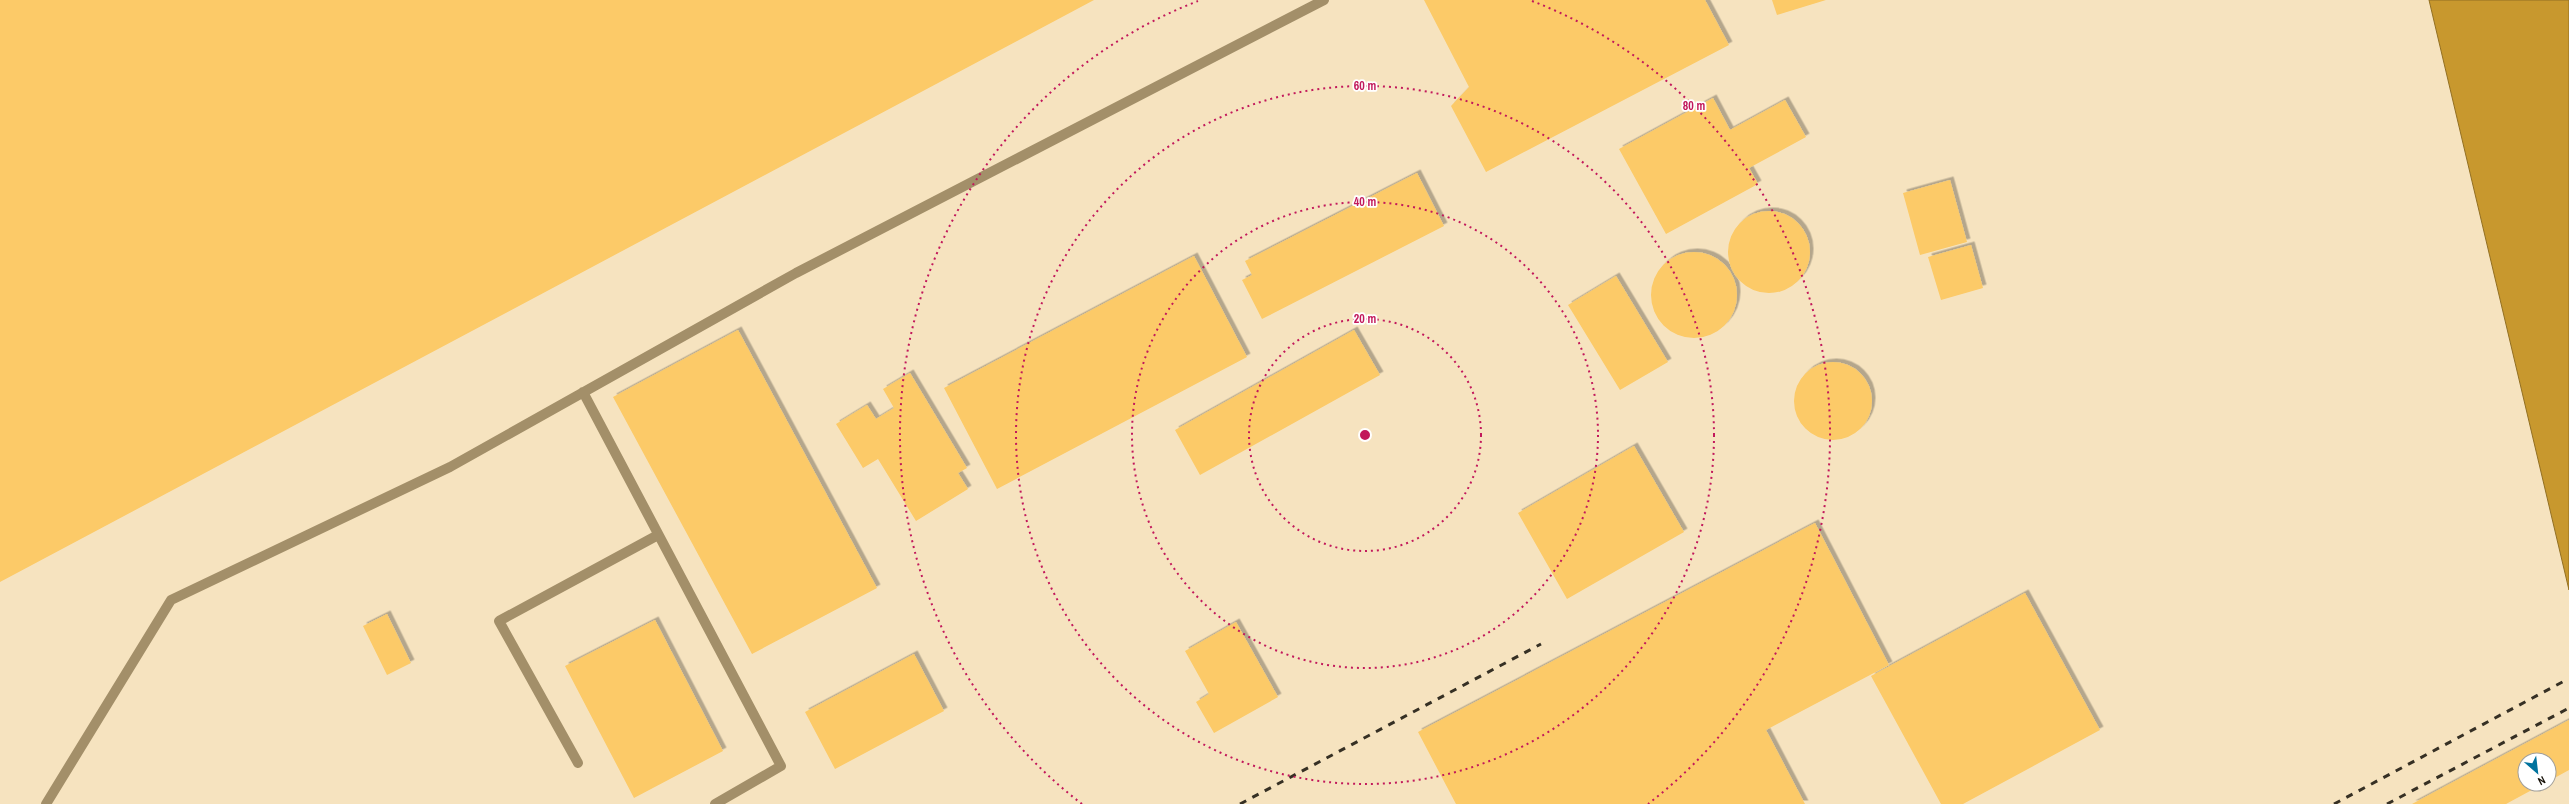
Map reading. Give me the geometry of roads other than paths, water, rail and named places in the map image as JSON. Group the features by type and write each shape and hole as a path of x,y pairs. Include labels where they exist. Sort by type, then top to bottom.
{"lane":[{"path":"46,804 171,600 450,467 796,273 1324,0"},
{"path":"583,392 781,766 715,804"},
{"path":"578,763 499,621 658,535"}],"railway":[{"path":"1240,804 1541,644"},
{"path":"2334,804 2568,679"},
{"path":"2387,804 2569,708"}]}
